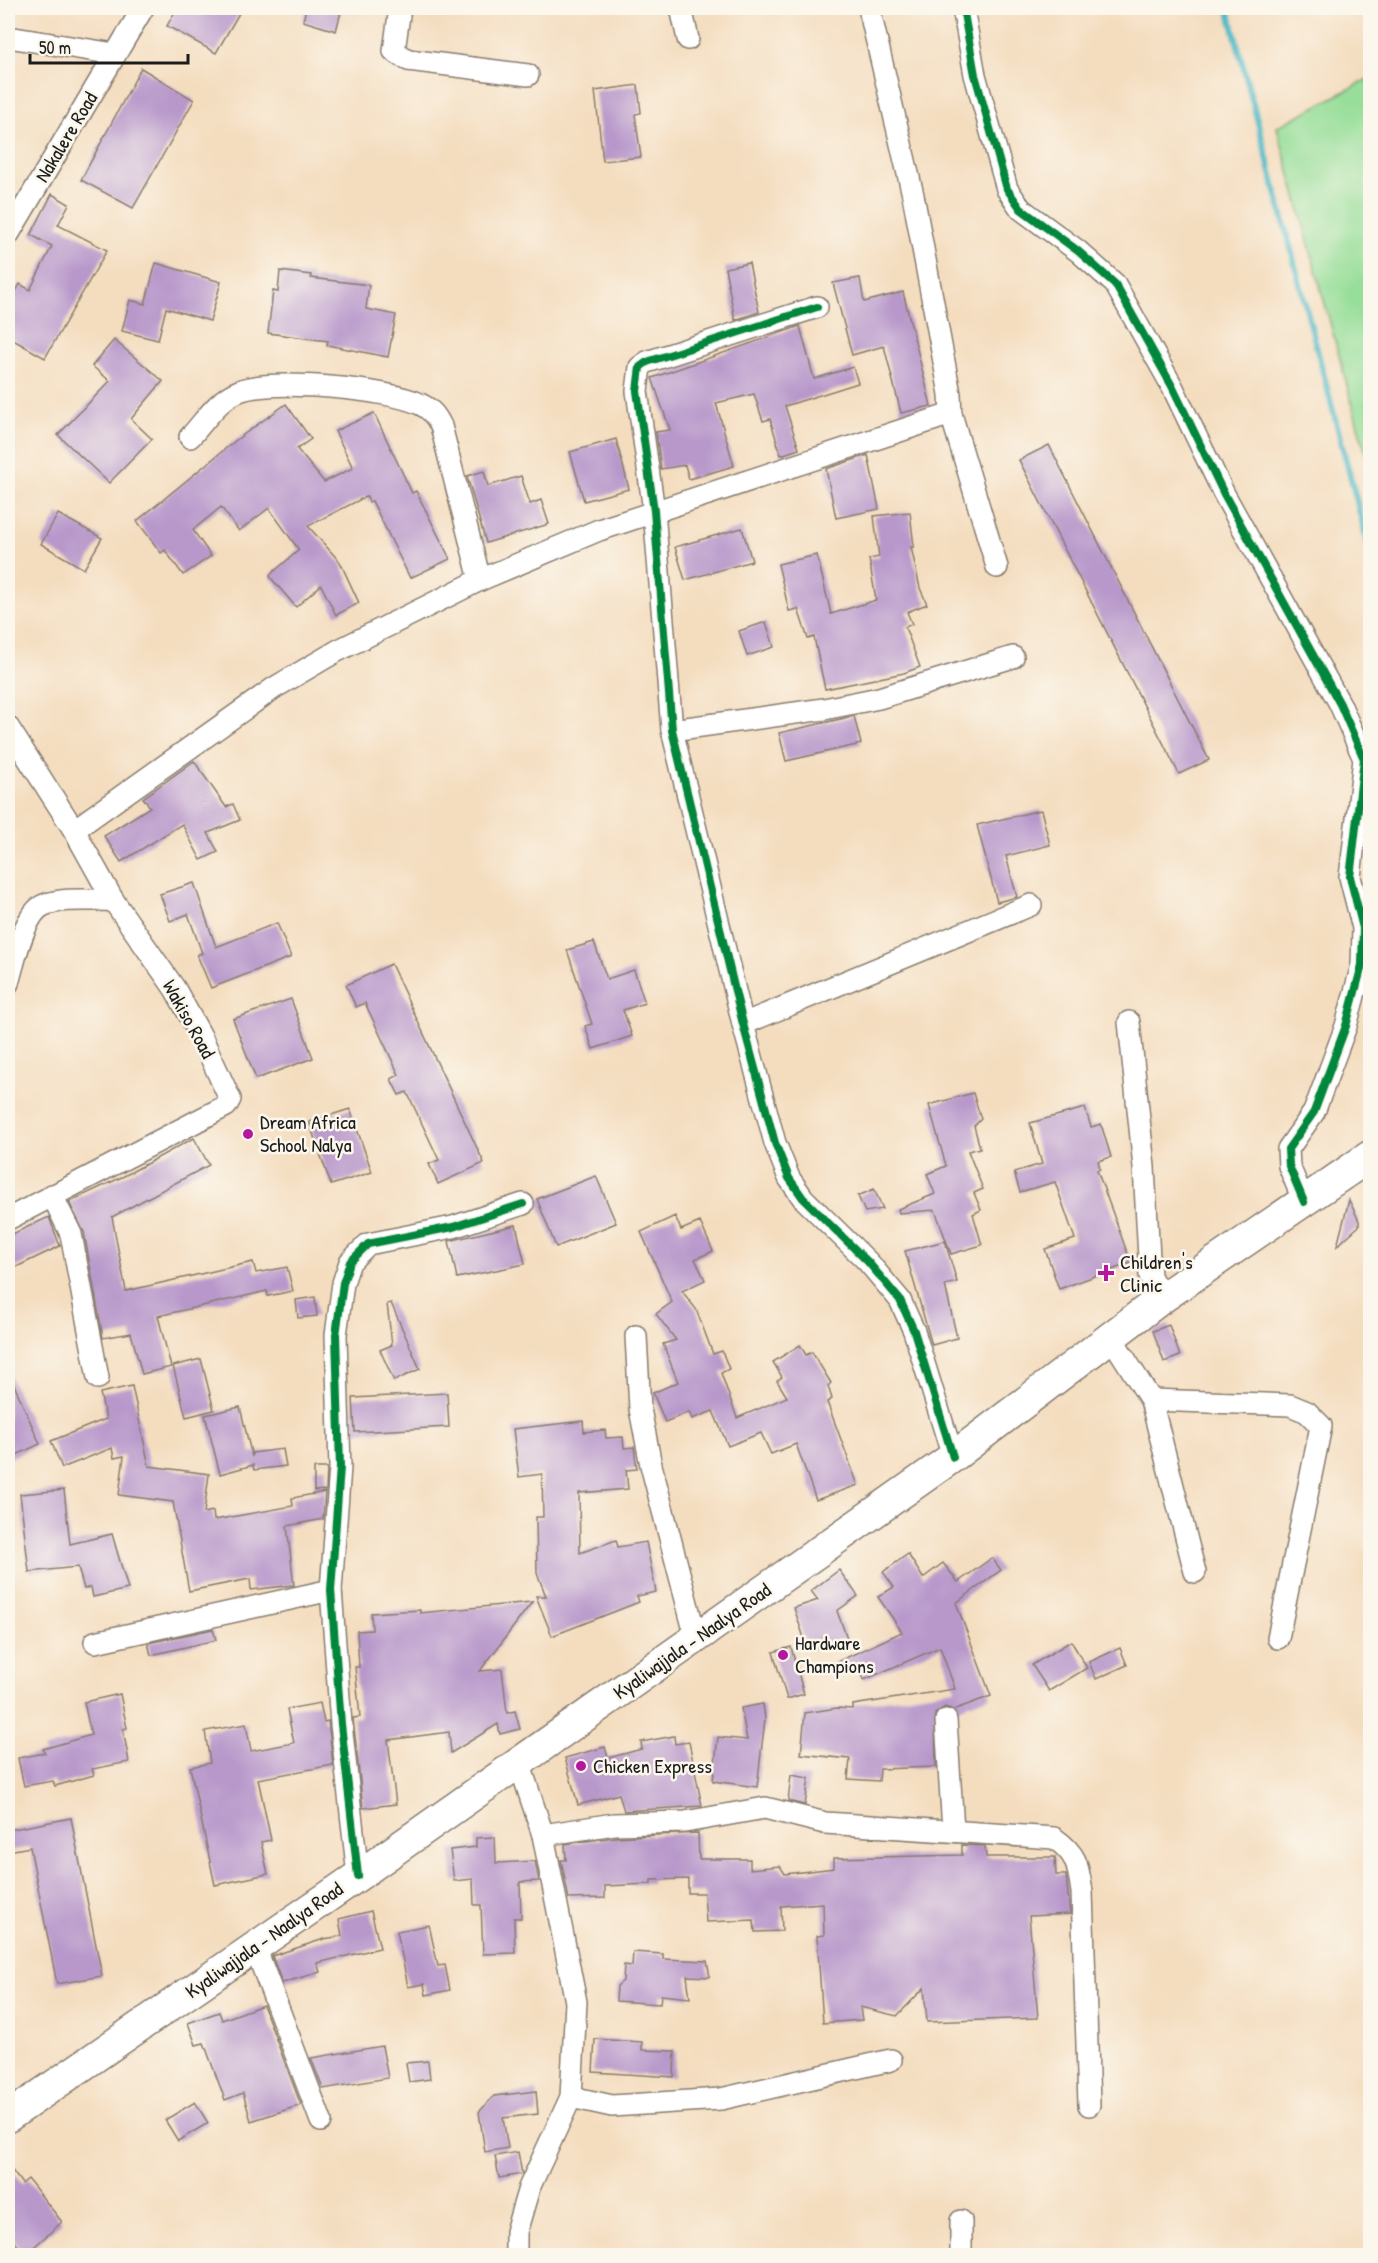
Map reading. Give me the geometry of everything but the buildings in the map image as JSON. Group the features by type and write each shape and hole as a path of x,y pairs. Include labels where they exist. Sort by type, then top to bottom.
{"main road":[{"name":"Kyaliwajjala - Naalya Road","path":"8,2117 358,1876 953,1457 1162,1298 1371,1156"}],"street":[{"name":"Nakalere Road","path":"8,235 143,8"},
{"path":"400,8 394,45 394,51 399,56 408,60 528,75"},
{"path":"681,8 688,39"},
{"path":"869,8 913,195 951,394 951,414 996,567"},
{"path":"963,8 975,75 1007,189 1021,209 1078,251 1115,284 1172,386 1224,494 1340,704 1364,759 1350,877 1363,928 1362,965 1346,1026 1314,1112 1288,1149 1289,1166 1304,1202"},
{"path":"8,37 115,54"},
{"path":"817,308 647,362 640,367 637,391 654,511 672,730 743,1024 775,1143 789,1178 802,1198 868,1262 900,1300 914,1331 953,1457"},
{"path":"190,437 223,400 251,387 296,384 396,396 419,404 434,413 441,426 480,580"},
{"path":"74,830 274,688 337,651 480,580 598,530 951,414"},
{"path":"672,730 825,709 868,700 939,681 1012,657"},
{"name":"Wakiso Road","path":"8,727 74,830 113,900 175,989 201,1036 230,1099 226,1106 8,1219"},
{"path":"8,983 25,930 34,912 44,905 58,902 113,900"},
{"path":"743,1024 1031,905"},
{"path":"1129,1022 1144,1167 1150,1276 1162,1298"},
{"path":"52,1195 71,1234 98,1378"},
{"path":"358,1876 340,1724 331,1590 340,1467 336,1335 343,1283 351,1262 368,1244 453,1227 523,1204"},
{"path":"636,1336 640,1409 651,1465 696,1638"},
{"path":"1111,1337 1150,1400 1195,1572"},
{"path":"1150,1400 1290,1405 1307,1412 1321,1426 1278,1638"},
{"path":"95,1642 331,1590"},
{"path":"946,1720 953,1830"},
{"path":"516,2256 516,2232 529,2188 571,2097 576,2002 543,1835 519,1762"},
{"path":"543,1835 614,1824 685,1822 765,1808 825,1823 1054,1838 1070,1849 1078,1866 1082,1892 1089,2105"},
{"path":"255,1947 321,2121"},
{"path":"571,2097 612,2106 721,2099 891,2060"},
{"path":"961,2221 961,2256"}],"green space":[{"path":"1370,78 1370,470 1277,127"}],"waterway":[{"path":"1228,8 1370,552"}],"cycle path":[{"path":"963,8 975,75 1007,189 1021,209 1078,251 1115,284 1172,386 1224,494 1340,704 1364,759 1350,877 1363,928 1362,965 1346,1026 1314,1112 1288,1149 1289,1166 1304,1202"},
{"path":"817,307 647,362 640,367 637,391 654,511 672,730 743,1024 775,1143 789,1178 803,1198 868,1262 900,1300 914,1331 953,1457"},
{"path":"358,1876 341,1724 331,1590 340,1467 336,1335 343,1283 350,1262 368,1244 453,1227 523,1204"}],"place":[{"name":"Dream Africa School Nalya","path":"248,1134"},
{"name":"Children's Clinic","path":"1106,1273"},
{"name":"Hardware Champions","path":"783,1655"},
{"name":"Chicken Express","path":"581,1766"}]}
